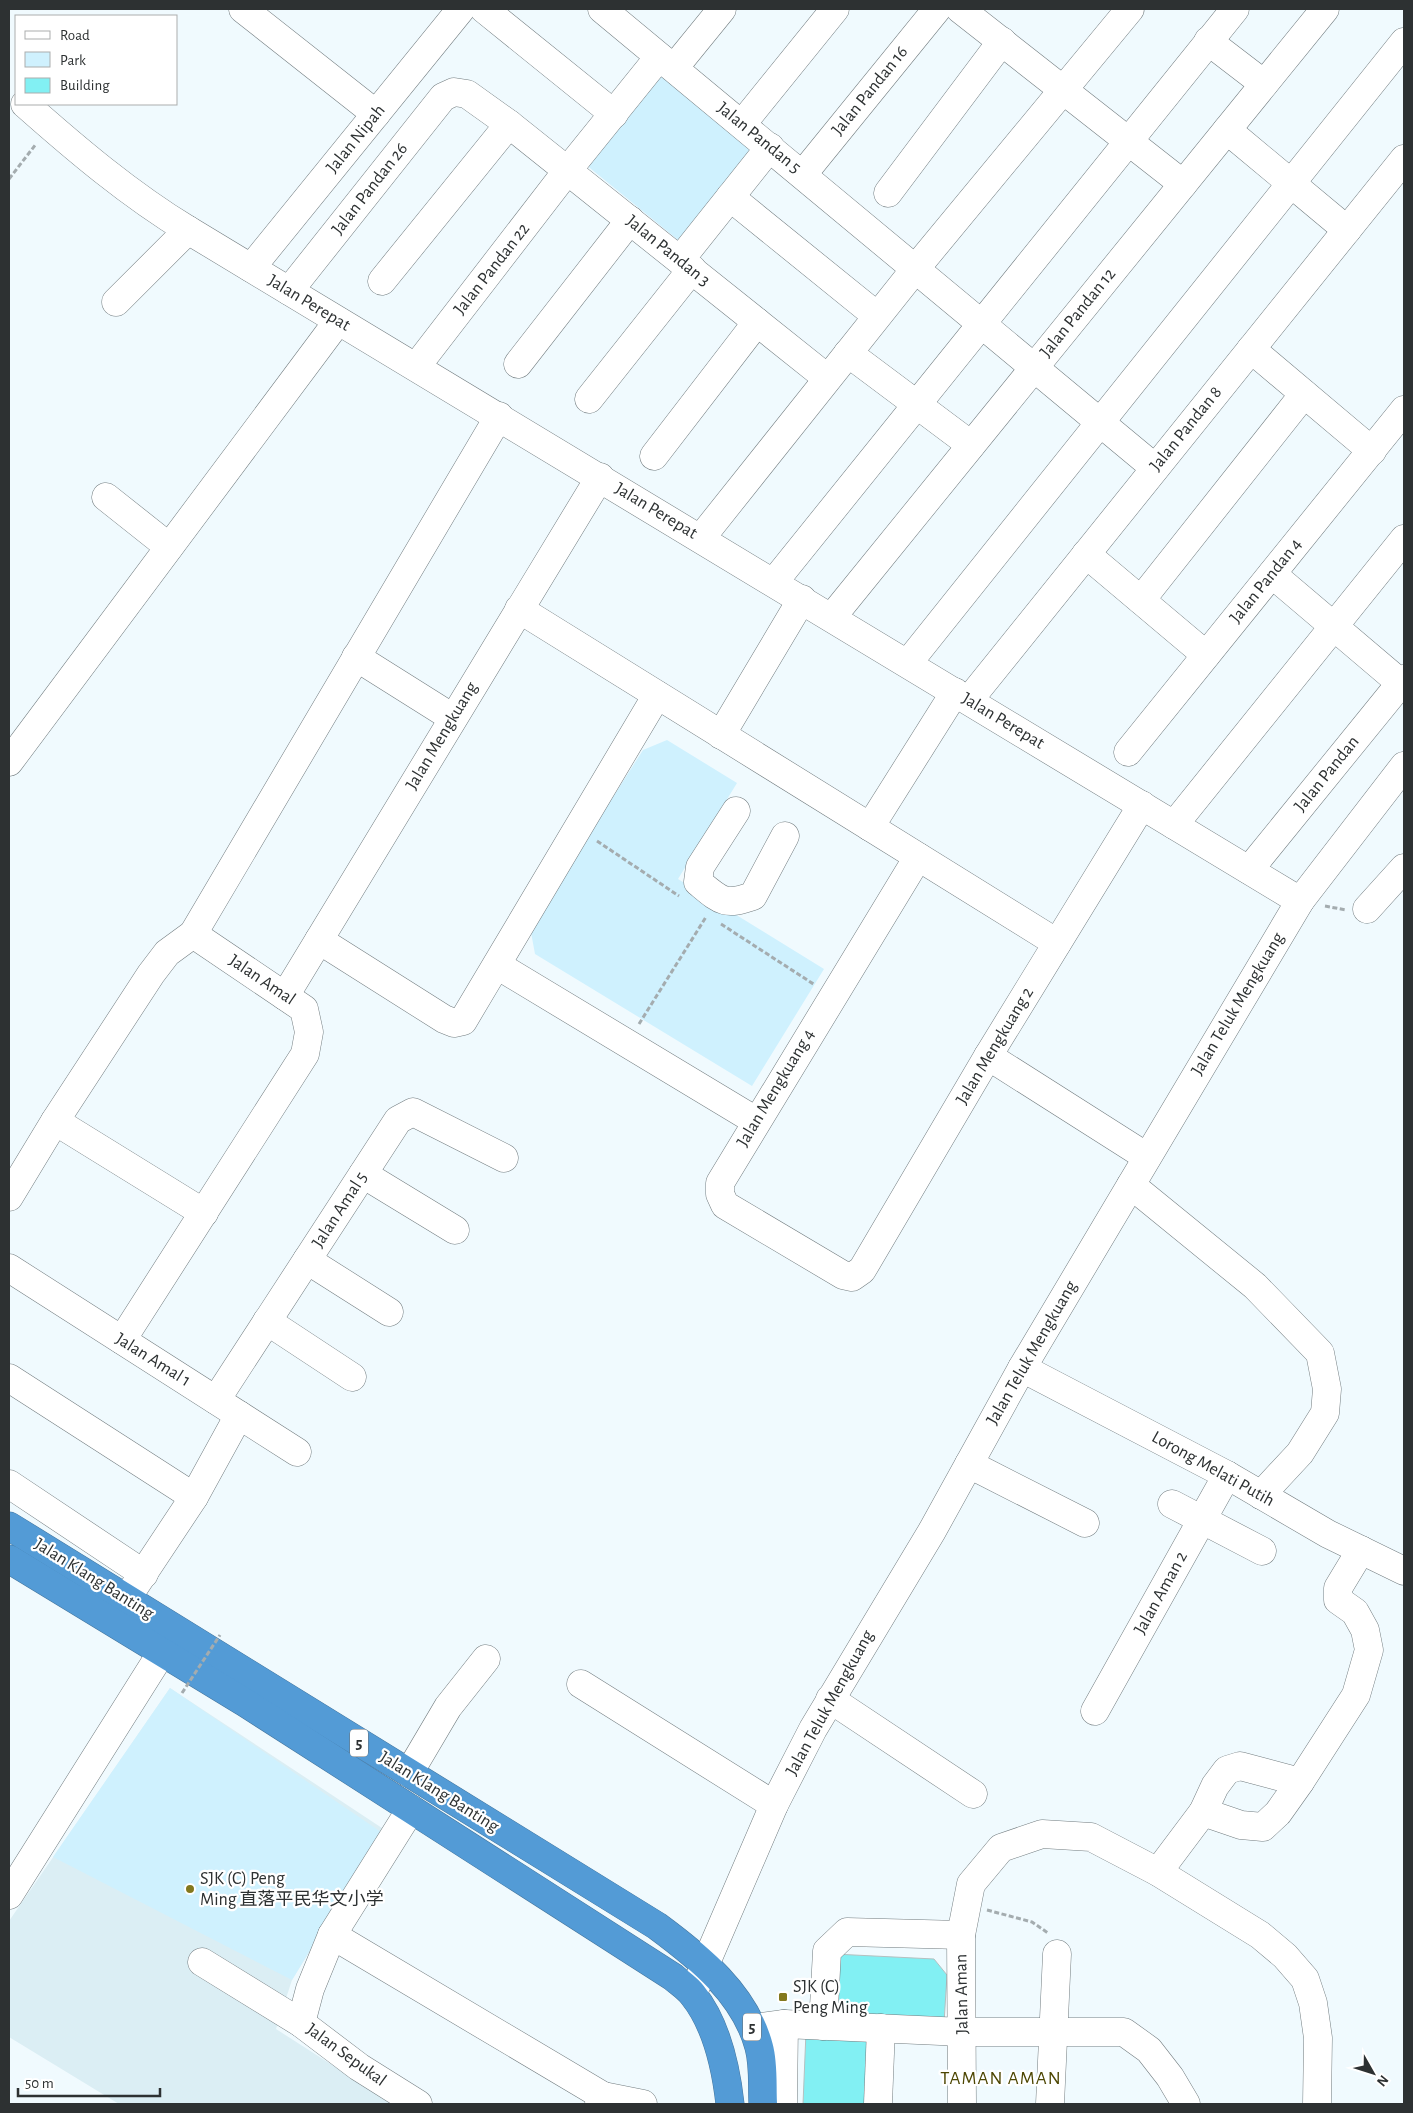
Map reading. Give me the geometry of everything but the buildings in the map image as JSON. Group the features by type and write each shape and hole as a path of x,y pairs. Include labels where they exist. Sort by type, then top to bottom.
{"highway":[{"name":"Jalan Klang Banting","path":"9,1526 657,1926 706,1966 732,1993 753,2028 762,2061 763,2104"},
{"name":"Jalan Klang Banting","path":"9,1560 244,1702 673,1977 693,1994 703,2010 717,2043 726,2072 730,2104"}],"street":[{"path":"243,9 376,114"},
{"name":"Jalan Nipah","path":"251,268 461,9"},
{"path":"484,9 614,114"},
{"name":"Jalan Pandan 22","path":"416,367 568,170 614,114 722,9"},
{"path":"742,124 835,9"},
{"name":"Jalan Pandan 16","path":"802,174 937,9"},
{"path":"960,9 1183,184"},
{"path":"701,538 877,316 1130,9"},
{"path":"774,582 1235,9"},
{"name":"Jalan Pandan 12","path":"832,617 1325,9"},
{"name":"Jalan Pandan 5","path":"611,12 667,62 1155,468"},
{"path":"888,192 1002,41"},
{"path":"1208,41 1264,84"},
{"path":"908,663 1404,42"},
{"name":"Jalan Pandan 3","path":"454,92 467,94 509,124 828,378"},
{"name":"Jalan Pandan 26","path":"289,291 443,97 454,92"},
{"name":"Jalan Perepat","path":"27,105 115,180 152,208 1300,901"},
{"path":"382,281 509,124"},
{"path":"1227,130 1347,230"},
{"path":"589,400 686,265 730,197 770,147"},
{"name":"Jalan Pandan 8","path":"870,827 962,696 1086,554 1404,159"},
{"path":"730,197 877,316"},
{"path":"518,364 630,220"},
{"path":"116,302 188,230"},
{"path":"9,762 338,320"},
{"path":"654,456 757,322"},
{"path":"1251,349 1372,451"},
{"path":"848,352 971,444"},
{"path":"1141,600 1304,394"},
{"name":"Jalan Pandan 4","path":"1128,752 1404,410"},
{"path":"9,1197 55,1121 151,974 167,953 193,934 499,416"},
{"name":"Jalan Mengkuang","path":"285,996 600,477"},
{"path":"106,497 169,547"},
{"path":"1174,825 1404,539"},
{"path":"1086,554 1206,655"},
{"path":"1272,574 1403,682"},
{"path":"721,735 802,599"},
{"path":"519,609 1057,943"},
{"path":"356,657 454,718"},
{"name":"Jalan Pandan","path":"1250,870 1403,682"},
{"path":"319,940 454,1023 463,1021 657,695"},
{"name":"Jalan Teluk Mengkuang","path":"693,1994 774,1805 830,1699 932,1531 1022,1368 1300,901 1404,766"},
{"name":"Jalan Mengkuang 2","path":"843,1276 852,1277 862,1270 988,1056 1142,805"},
{"path":"736,812 700,867 698,882 717,898 734,902 753,896 785,836"},
{"name":"Jalan Mengkuang 4","path":"843,1276 725,1205 720,1194 720,1183 918,857"},
{"path":"1367,909 1404,868"},
{"name":"Jalan Amal","path":"122,1340 304,1054 309,1032 304,1009 193,934"},
{"path":"496,965 756,1121"},
{"path":"988,1056 1147,1157"},
{"name":"Jalan Amal 5","path":"216,1400 398,1120 413,1112 504,1158"},
{"path":"55,1121 204,1213"},
{"path":"363,1174 455,1230"},
{"path":"1131,1185 1255,1286 1301,1331 1320,1353 1327,1389 1325,1413 1300,1453 1261,1495"},
{"path":"307,1260 389,1312"},
{"name":"Jalan Amal 1","path":"9,1268 297,1452"},
{"path":"268,1321 352,1377"},
{"name":"Lorong Melati Putih","path":"1022,1368 1227,1475 1328,1534 1404,1571"},
{"path":"9,1378 194,1497"},
{"path":"127,1598 194,1497 221,1452 239,1415"},
{"path":"969,1464 1085,1523"},
{"name":"Jalan Aman 2","path":"1095,1711 1227,1475"},
{"path":"9,1484 144,1574"},
{"path":"1172,1504 1262,1551"},
{"path":"1203,1812 1241,1826 1262,1828 1278,1813 1356,1696 1369,1650 1365,1630 1355,1612 1338,1600 1338,1588 1361,1550"},
{"path":"9,1895 162,1652"},
{"path":"409,1773 448,1707 486,1659"},
{"path":"580,1684 774,1805"},
{"path":"830,1699 973,1794"},
{"path":"1158,1872 1203,1812 1215,1786 1227,1770 1240,1766 1300,1782"},
{"name":"Jalan Sepukal","path":"411,1810 332,1935 310,1989 301,2023 359,2067 418,2104"},
{"path":"969,1895 1001,1848 1042,1834 1092,1837 1158,1872 1260,1935 1285,1956 1305,1979 1313,2002 1318,2038 1317,2104"},
{"name":"Jalan Aman","path":"962,2104 961,1935 969,1895"},
{"path":"823,2026 827,1951 847,1932 961,1935"},
{"path":"332,1935 601,2100 643,2104"},
{"path":"1050,2104 1057,1954"},
{"path":"202,1962 301,2023"},
{"path":"783,2104 784,2024"},
{"path":"753,2028 784,2024 963,2032 1124,2032 1149,2050 1170,2077 1186,2104"},
{"path":"878,2104 881,2028"}],"path":[{"path":"9,179 51,126"},
{"path":"578,828 682,899"},
{"path":"1300,901 1346,910 1367,909"},
{"path":"627,1044 707,915 832,996"},
{"path":"182,1693 220,1636"},
{"path":"969,1895 1032,1922 1050,1934 1057,1954"}],"shaded area":[{"name":"SJK (C) Peng Ming 直落平民华文小学","path":"170,1688 385,1830 292,1980 276,2029 393,2104 119,2104 9,2037 9,1921"}],"green space":[{"path":"661,70 760,150 683,244 585,164"},
{"path":"667,740 737,783 678,879 824,969 752,1086 535,954 530,927 643,750"},
{"path":"170,1688 381,1832 292,1980 53,1857"}],"place":[{"name":"SJK (C) Peng Ming 直落平民华文小学","path":"190,1889"},
{"name":"SJK (C) Peng Ming","path":"783,1997"}],"district":[{"name":"TAMAN AMAN","path":"1001,2078"}]}
